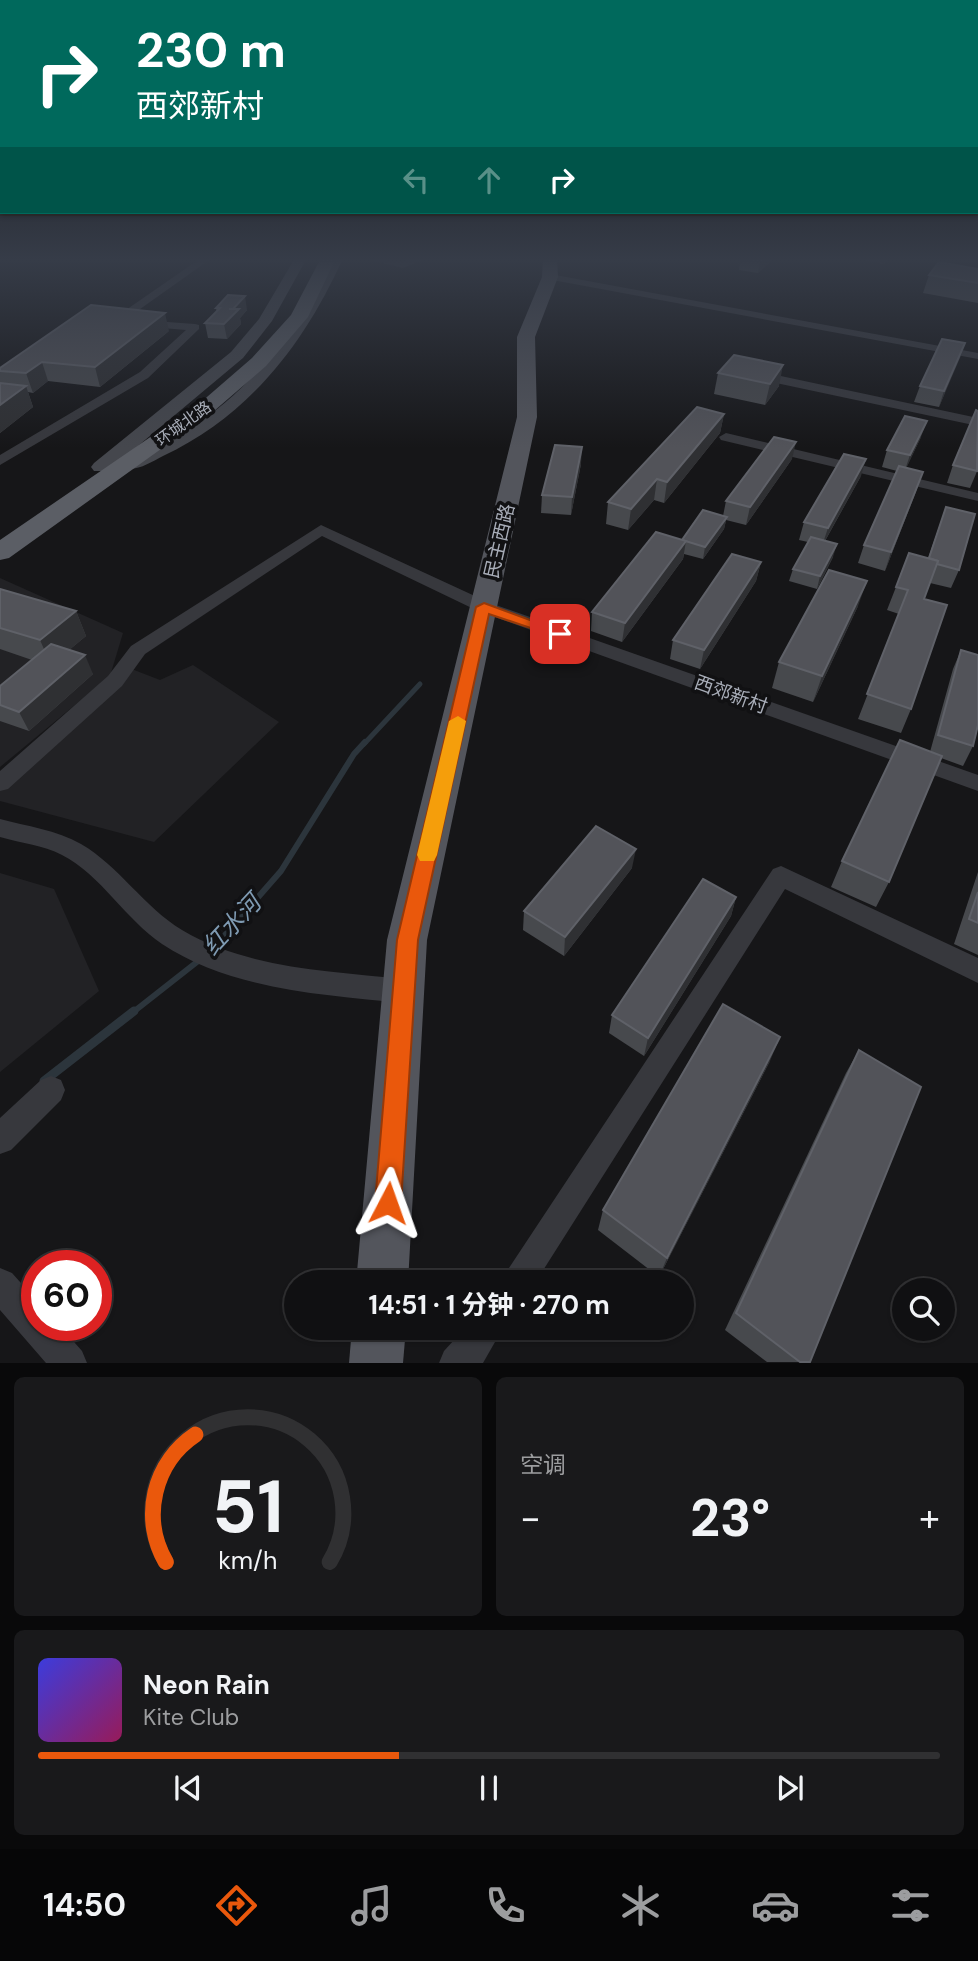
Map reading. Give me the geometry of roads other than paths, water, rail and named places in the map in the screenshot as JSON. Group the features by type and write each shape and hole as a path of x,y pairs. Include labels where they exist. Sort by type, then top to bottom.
{"highway":[{"name":"环城北路","path":"0,552 107,474 207,408 259,362 288,322"},
{"name":"环城北路","path":"0,536 48,504 107,474"},
{"path":"0,559 75,509 107,474"},
{"path":"0,530 48,504"}],"main road":[{"path":"107,474 237,355 265,322"},
{"path":"107,474 204,426 247,393 304,322"},
{"name":"民主西路","path":"383,1270 407,940 527,417 526,337 531,322"},
{"path":"376,1363 378,1340"}],"street":[{"path":"0,461 144,375 195,327 123,322"},
{"path":"816,322 978,355"},
{"path":"742,372 978,422"},
{"path":"726,437 978,497"},
{"name":"西郊新村","path":"0,783 115,681 138,650 321,530 484,607 978,783"},
{"path":"0,828 74,850 139,911 184,944 231,963 300,980 404,991"},
{"path":"524,1270 781,876 978,971"},
{"path":"0,1139 51,1090"},
{"path":"0,1285 70,1363"},
{"path":"456,1363 478,1340"}],"waterway":[{"name":"红水河","path":"364,744 420,684"},
{"name":"红水河","path":"212,950 281,871 354,754 365,742"},
{"name":"红水河","path":"132,1013 202,958"},
{"name":"红水河","path":"44,1081 134,1011"}]}
